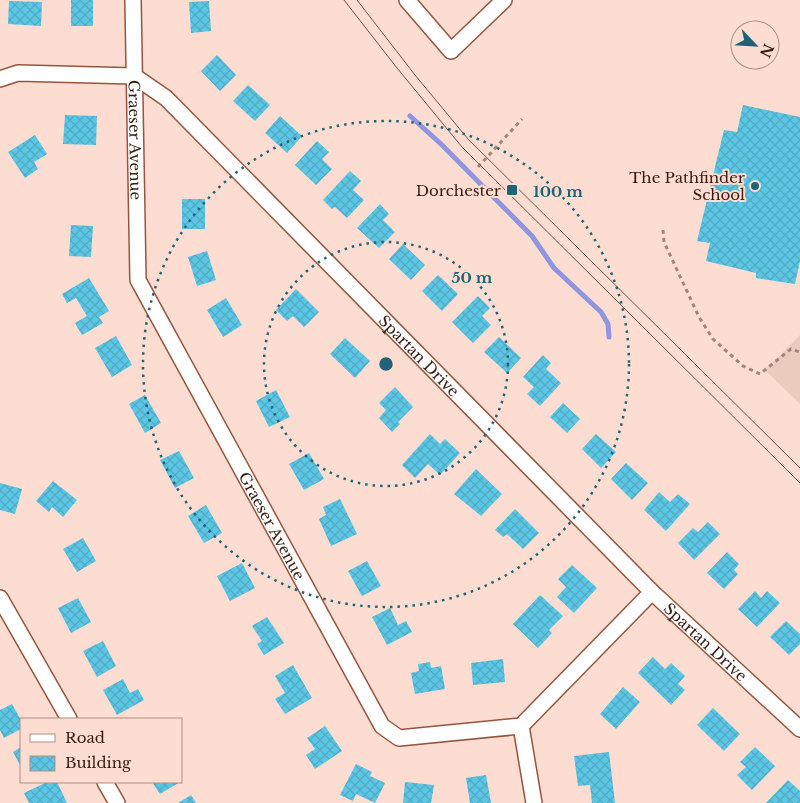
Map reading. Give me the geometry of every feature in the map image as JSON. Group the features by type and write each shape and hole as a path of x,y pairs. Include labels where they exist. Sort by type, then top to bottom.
{"street":[{"name":"Graeser Avenue","path":"133,0 138,280 382,726 399,738 521,726"},
{"path":"407,0 451,51 504,0"},
{"path":"0,79 18,73 134,76"},
{"name":"Spartan Drive","path":"134,76 166,98 652,592 800,729"},
{"path":"534,803 521,726 652,592"},
{"path":"0,598 68,718"},
{"path":"106,783 117,803"}],"path":[{"path":"478,167 522,119"},
{"path":"663,230 664,242 699,317 713,339 743,366 760,374 792,349 800,352"}],"shaded area":[{"path":"800,335 800,404 765,370"}],"building":[{"path":"71,0 93,0 93,26 71,26"},
{"path":"9,1 42,2 41,26 8,24"},
{"path":"209,1 211,31 191,33 189,2"},
{"path":"217,55 236,75 220,91 201,71"},
{"path":"248,85 270,105 255,121 233,101"},
{"name":"The Pathfinder School","path":"743,105 800,117 800,261 795,284 756,278 756,273 706,261 710,243 697,241 724,130 737,132"},
{"path":"65,115 97,116 96,145 63,144"},
{"path":"280,116 302,136 287,153 265,133"},
{"path":"35,135 47,154 34,162 38,169 25,178 8,152"},
{"path":"317,141 329,152 322,159 332,169 316,185 295,165"},
{"path":"350,171 361,181 353,190 364,200 347,218 335,207 332,209 323,200"},
{"path":"182,199 205,199 205,229 182,229"},
{"path":"380,204 389,214 383,220 395,232 379,248 357,228"},
{"path":"71,225 93,226 91,257 69,256"},
{"path":"403,244 425,265 411,280 389,259"},
{"path":"207,251 216,280 197,286 188,257"},
{"path":"438,275 458,294 442,311 422,291"},
{"path":"89,278 109,311 99,317 103,323 82,335 75,323 87,316 76,298 67,303 62,294"},
{"path":"296,289 319,312 304,327 293,316 287,321 276,310"},
{"path":"478,296 490,308 482,316 491,325 473,343 452,322"},
{"path":"226,298 242,325 223,337 207,310"},
{"path":"116,336 132,365 112,377 95,348"},
{"path":"499,337 521,358 507,373 484,352"},
{"path":"345,338 370,361 355,378 330,354"},
{"path":"543,355 551,363 546,369 561,383 540,406 527,394 534,387 523,377"},
{"path":"395,387 413,407 398,422 400,424 392,432 379,418 386,410 379,403"},
{"path":"276,390 290,417 269,427 256,401"},
{"path":"145,395 161,423 145,433 129,404"},
{"path":"563,403 580,419 567,433 550,417"},
{"path":"430,434 440,444 445,439 460,453 440,475 428,464 415,478 402,465"},
{"path":"596,434 616,452 601,468 582,449"},
{"path":"179,451 194,478 175,488 160,460"},
{"path":"309,453 324,479 304,490 289,464"},
{"path":"626,463 648,483 632,500 611,479"},
{"path":"476,469 502,494 481,516 454,494"},
{"path":"53,481 77,500 63,517 52,507 49,512 36,501"},
{"path":"0,483 22,489 15,514 0,510"},
{"path":"659,492 670,502 678,494 690,504 666,531 644,510"},
{"path":"340,499 357,534 331,546 319,519 326,515 323,507"},
{"path":"206,505 222,533 204,543 188,516"},
{"path":"515,509 539,533 523,549 507,534 503,537 495,530"},
{"path":"708,522 720,534 694,560 678,543 693,528 698,532"},
{"path":"83,538 96,561 77,572 63,549"},
{"path":"727,552 739,564 734,570 738,574 724,589 707,573"},
{"path":"367,561 381,586 362,596 348,571"},
{"path":"242,563 255,588 230,601 217,576"},
{"path":"572,565 597,588 574,613 557,597 566,587 558,579"},
{"path":"755,591 761,598 767,591 780,603 757,627 738,609"},
{"path":"540,595 563,616 549,630 552,633 538,648 513,624"},
{"path":"78,598 91,622 71,633 58,608"},
{"path":"390,608 398,625 406,621 412,632 387,645 372,617"},
{"path":"267,617 284,643 264,655 257,644 262,641 252,626"},
{"path":"786,621 800,634 800,644 789,655 770,637"},
{"path":"103,641 116,666 97,677 83,651"},
{"path":"653,657 665,669 671,663 685,676 678,684 685,690 671,705 638,673"},
{"path":"503,659 505,682 473,685 471,663"},
{"path":"430,662 431,668 441,666 445,689 415,694 411,673 419,671 418,664"},
{"path":"293,665 312,698 285,714 275,699 285,693 275,676"},
{"path":"123,679 130,693 138,689 144,700 117,715 103,690"},
{"path":"623,687 640,702 616,729 600,714"},
{"path":"12,704 20,718 20,730 4,738 0,730 0,710"},
{"path":"713,708 740,734 724,751 697,725"},
{"path":"325,726 342,751 315,769 306,755 315,749 307,738"},
{"path":"755,747 775,766 752,790 737,775 746,767 740,762"},
{"path":"20,748 20,765 13,752"},
{"path":"609,752 615,803 592,803 590,785 578,786 574,756"},
{"path":"356,764 372,772 370,776 385,783 375,803 356,794 353,801 340,795"},
{"path":"486,775 491,803 470,803 466,778"},
{"path":"788,780 800,791 800,803 766,803"},
{"path":"405,782 434,785 431,803 403,803"},
{"path":"45,783 57,783 67,803 29,803 24,793"},
{"path":"153,783 178,783 160,794"},
{"path":"191,795 196,803 178,803"}],"waterway":[{"path":"410,116 441,144 532,236 554,268 601,312 608,324 609,337"}],"tram line":[{"path":"344,0 462,147 800,483"},
{"path":"357,0 468,139 800,468"}],"place":[{"name":"The Pathfinder School","path":"755,186"},
{"name":"Dorchester","path":"512,190"}]}
